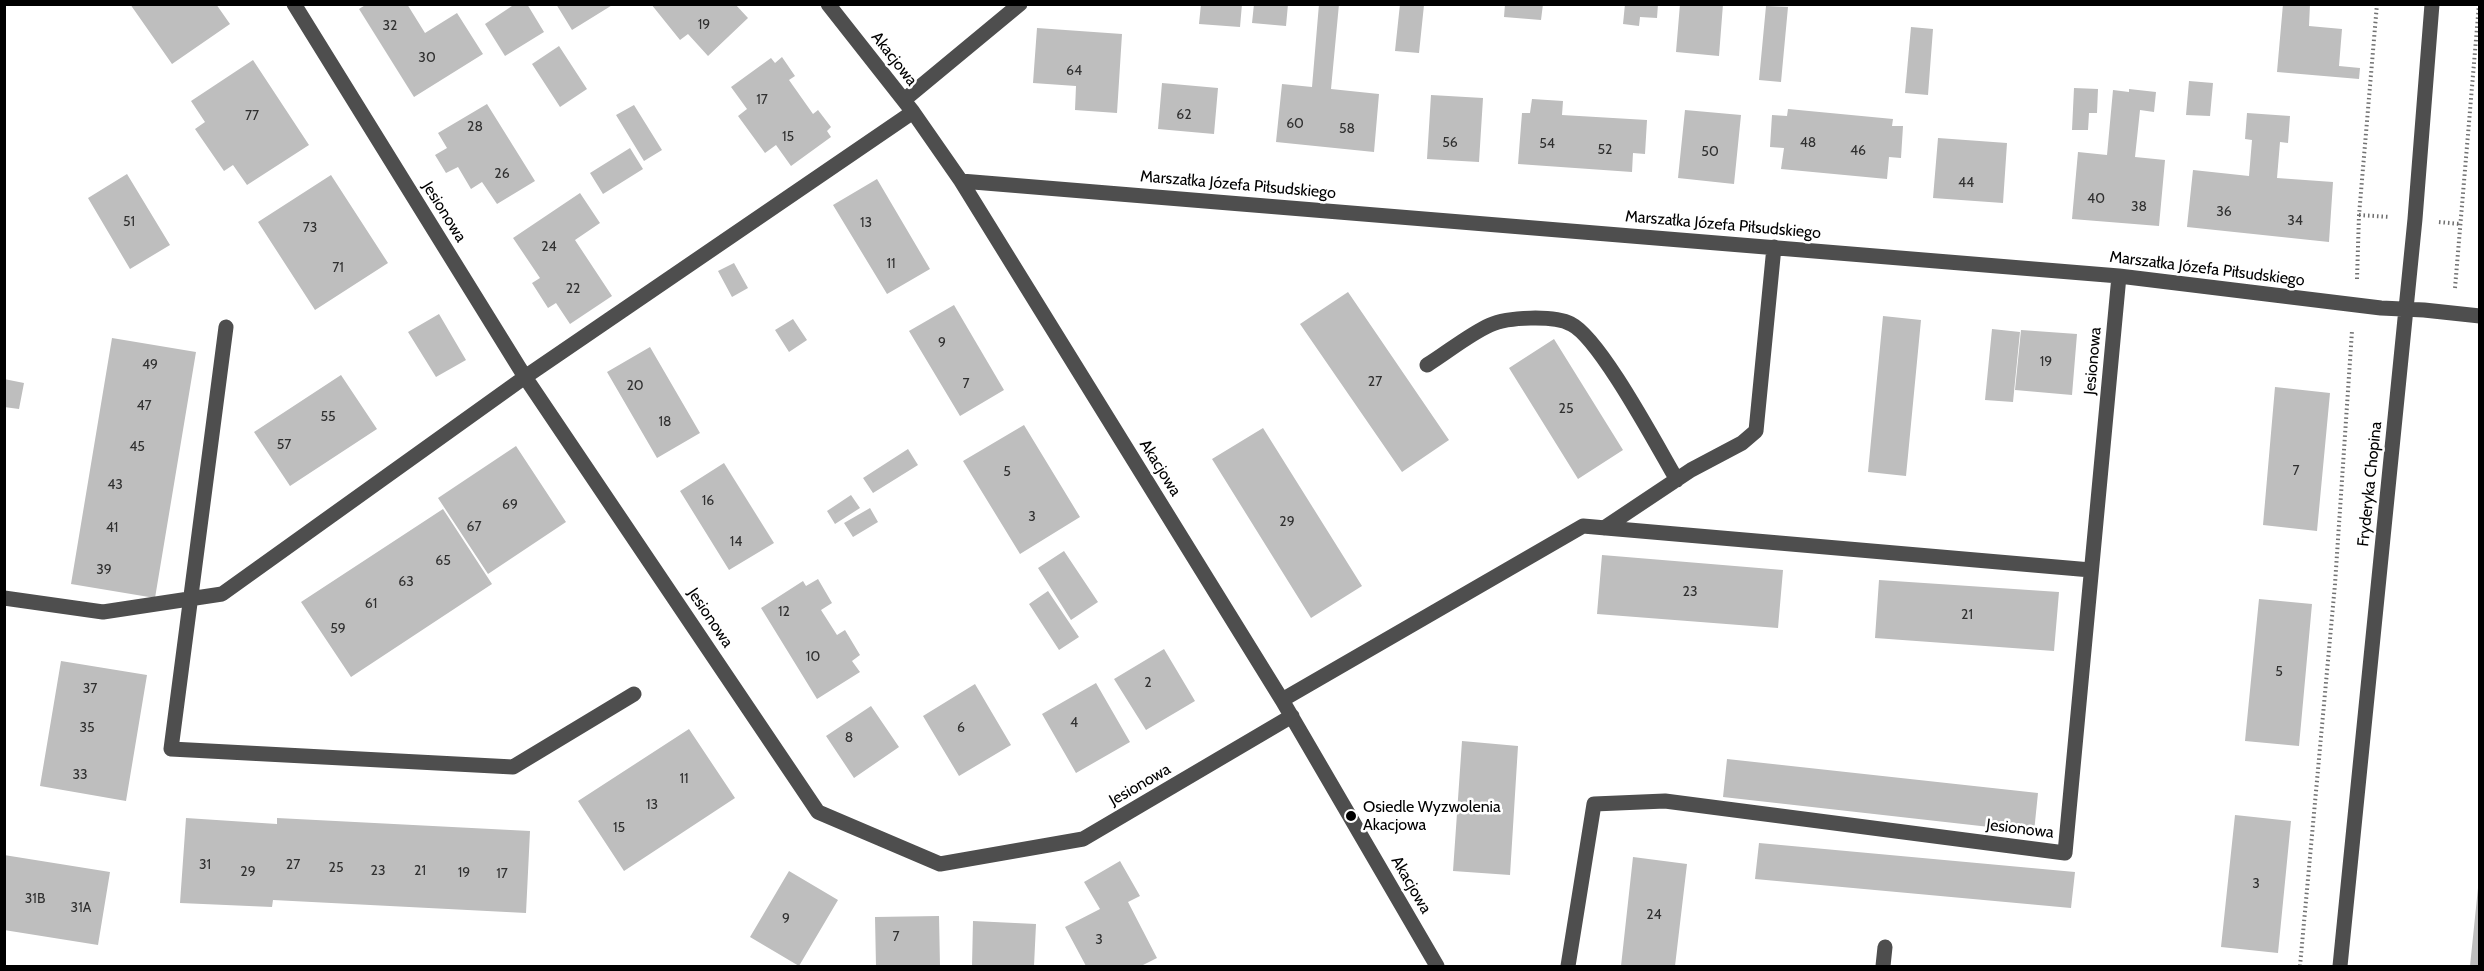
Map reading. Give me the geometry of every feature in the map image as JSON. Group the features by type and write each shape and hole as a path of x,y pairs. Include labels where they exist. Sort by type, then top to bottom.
{"street":[{"name":"Jesionowa","path":"294,4 525,377 818,812 940,864 1083,839 1292,716"},
{"name":"Akacjowa","path":"828,4 908,106 961,181 1282,699 1437,966"},
{"path":"4,598 103,612 222,594 908,106 1020,4"},
{"name":"Fryderyka Chopina","path":"2340,966 2405,308 2432,4"},
{"name":"Marszałka Józefa Piłsudskiego","path":"961,181 2119,276 2356,305 2480,316"},
{"path":"1604,528 1677,480 1742,443 1756,431 1774,247"},
{"name":"Jesionowa","path":"1568,966 1594,804 1665,801 2065,853 2119,276"},
{"path":"1427,365 1490,325 1505,321 1540,319 1571,324 1587,336 1611,369 1677,480"},
{"path":"226,327 171,748 513,767 634,694"},
{"path":"1282,699 1584,526 2091,570"},
{"path":"1883,966 1886,946"}],"path":[{"path":"2300,966 2335,584 2351,341 2356,305 2359,214 2377,4"},
{"path":"2453,314 2479,4"}],"building":[{"path":"130,4 216,4 230,24 172,64"},
{"path":"367,4 407,4 425,33 457,13 483,54 414,97 359,9"},
{"path":"515,4 527,4 544,32 505,56 485,24"},
{"path":"556,4 614,4 572,30"},
{"path":"651,4 735,4 748,18 708,56 688,34 680,40"},
{"path":"1201,4 1242,4 1240,27 1199,24"},
{"path":"1254,4 1288,4 1286,26 1252,23"},
{"path":"1319,4 1339,4 1331,89 1379,94 1374,152 1276,142 1282,84 1312,87"},
{"path":"1400,4 1424,5 1419,53 1395,51"},
{"path":"1505,4 1543,4 1541,20 1504,17"},
{"path":"1625,4 1658,4 1657,18 1640,17 1639,26 1623,24"},
{"path":"1680,4 1723,4 1719,56 1676,52"},
{"path":"2283,4 2310,4 2309,26 2342,29 2339,66 2360,68 2359,79 2277,72"},
{"path":"1766,6 1788,7 1781,82 1759,80"},
{"path":"1911,27 1933,29 1928,95 1905,93"},
{"path":"1037,28 1122,34 1117,113 1075,110 1076,86 1033,83"},
{"path":"559,46 587,89 560,107 532,64"},
{"path":"782,57 795,76 789,80 813,114 818,110 831,127 827,131 831,137 791,166 776,145 765,153 738,116 747,109 731,87 771,58 775,63"},
{"path":"253,60 309,145 247,185 233,165 224,171 195,129 205,122 191,101"},
{"path":"2189,81 2213,83 2210,116 2186,115"},
{"path":"1162,83 1218,88 1214,134 1158,129"},
{"path":"2074,88 2098,89 2097,113 2089,113 2088,130 2072,130"},
{"path":"2129,89 2156,92 2154,112 2140,110 2135,157 2165,160 2159,226 2072,219 2078,152 2107,155 2113,90 2129,92"},
{"path":"1431,95 1483,98 1479,162 1427,159"},
{"path":"1532,99 1563,101 1562,115 1647,120 1645,154 1633,153 1632,172 1518,164 1522,113 1530,113"},
{"path":"487,104 535,181 497,204 482,182 471,189 458,167 446,173 435,155 447,148 438,133"},
{"path":"634,105 662,150 644,161 616,115"},
{"path":"1788,109 1893,119 1892,126 1903,126 1901,158 1889,157 1887,179 1781,169 1784,148 1770,147 1772,115 1787,116"},
{"path":"1685,110 1741,115 1734,184 1678,178"},
{"path":"2247,113 2290,116 2288,143 2280,142 2277,178 2333,182 2329,242 2187,227 2193,170 2249,176 2252,140 2245,139"},
{"path":"1938,138 2007,143 2003,203 1933,198"},
{"path":"630,148 643,169 603,194 590,173"},
{"path":"127,174 170,245 130,269 88,198"},
{"path":"331,175 388,263 315,310 258,222"},
{"path":"877,179 930,269 887,294 833,205"},
{"path":"580,193 600,223 575,240 612,296 570,324 556,303 548,308 532,283 540,278 513,238"},
{"path":"734,263 748,288 732,297 718,271"},
{"path":"1348,292 1449,440 1402,472 1300,324"},
{"path":"954,305 1004,390 960,416 909,331"},
{"path":"439,314 466,360 436,377 408,332"},
{"path":"1883,316 1921,320 1906,476 1868,472"},
{"path":"793,319 807,340 789,352 775,330"},
{"path":"1992,329 2020,332 2013,402 1985,400"},
{"path":"2021,330 2077,334 2072,395 2015,390"},
{"path":"112,338 196,352 155,598 71,584"},
{"path":"1554,339 1623,450 1578,479 1509,368"},
{"path":"650,347 700,433 657,458 607,372"},
{"path":"341,375 377,429 290,486 254,432"},
{"path":"4,379 24,383 19,409 4,407"},
{"path":"2275,387 2330,393 2317,531 2263,525"},
{"path":"1024,425 1080,517 1020,554 963,461"},
{"path":"1263,428 1362,586 1311,618 1212,459"},
{"path":"516,446 566,522 488,574 438,498"},
{"path":"908,449 918,465 873,493 863,478"},
{"path":"724,463 774,543 729,570 680,491"},
{"path":"851,495 860,508 835,524 827,511"},
{"path":"870,508 878,522 853,537 844,523"},
{"path":"443,509 492,584 351,677 301,602"},
{"path":"1064,551 1098,602 1071,620 1038,568"},
{"path":"1602,555 1783,570 1778,628 1597,614"},
{"path":"818,579 832,603 821,610 837,635 845,630 860,655 852,661 860,672 817,699 761,608 803,581 806,586"},
{"path":"1879,580 2059,592 2054,651 1875,638"},
{"path":"1048,591 1079,637 1059,650 1029,604"},
{"path":"2259,599 2312,604 2299,746 2245,741"},
{"path":"1164,649 1195,701 1146,730 1114,679"},
{"path":"61,661 147,675 126,801 40,786"},
{"path":"1096,683 1130,742 1076,773 1042,714"},
{"path":"975,684 1011,745 959,776 923,716"},
{"path":"871,706 899,747 854,778 826,736"},
{"path":"689,729 735,798 624,871 578,801"},
{"path":"1462,741 1518,746 1510,875 1453,871"},
{"path":"1727,759 2038,793 2034,832 1723,797"},
{"path":"2235,815 2291,821 2278,953 2221,947"},
{"path":"186,818 277,824 277,818 530,831 526,913 273,900 272,907 180,903"},
{"path":"1759,843 2075,872 2071,908 1755,879"},
{"path":"4,855 110,872 98,945 4,930"},
{"path":"1633,857 1687,864 1675,966 1621,966"},
{"path":"1120,861 1140,896 1128,902 1157,958 1141,966 1086,966 1065,927 1100,909 1084,882"},
{"path":"789,871 838,900 799,966 750,937"},
{"path":"2478,888 2480,966 2470,966"},
{"path":"939,916 940,966 876,966 875,917"},
{"path":"973,921 1036,924 1034,966 972,966"}],"place":[{"name":"Osiedle Wyzwolenia Akacjowa","path":"1351,816"}]}
